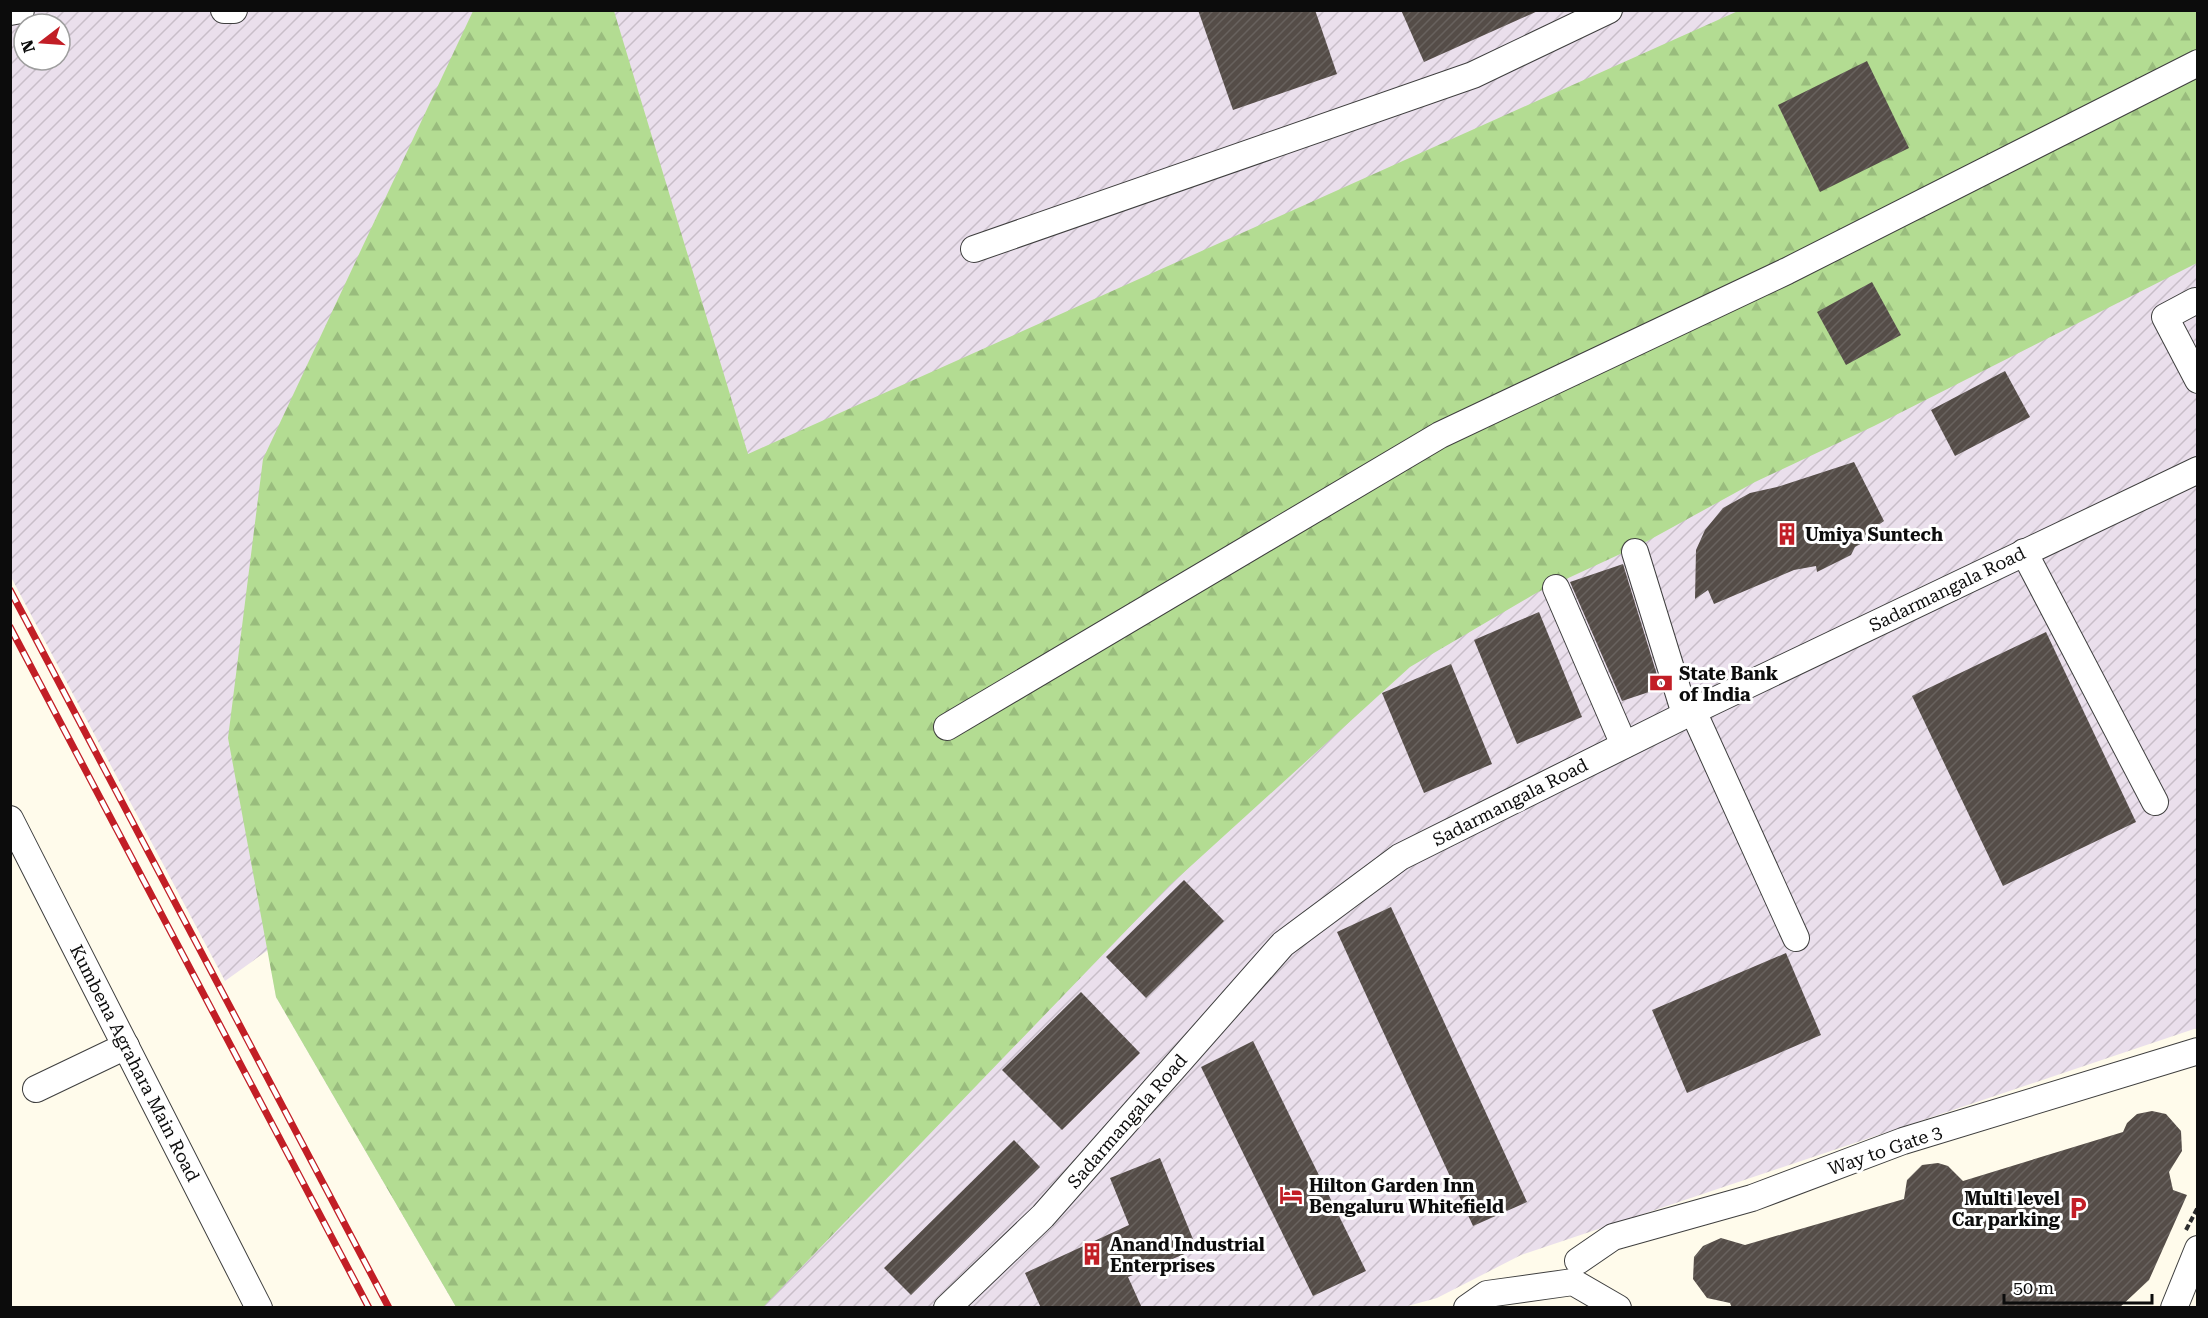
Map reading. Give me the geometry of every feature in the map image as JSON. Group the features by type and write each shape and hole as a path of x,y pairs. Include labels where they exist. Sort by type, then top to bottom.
{"street":[{"path":"10,12 21,10"},
{"path":"224,10 234,10"},
{"path":"974,249 1473,75 1609,10"},
{"path":"947,727 1440,435 1787,271 2198,63"},
{"path":"2195,301 2165,317 2198,380"},
{"name":"Sadarmangala Road","path":"947,1308 1044,1216 1283,944 1400,857 1689,712 2198,470"},
{"path":"1635,552 1689,712 1796,938"},
{"path":"2024,552 2155,802"},
{"path":"1556,588 1624,745"},
{"name":"Kumbena Agrahara Main Road","path":"10,819 19,855 126,1046 260,1308"},
{"path":"36,1089 126,1046"},
{"name":"Way to Gate 3","path":"1578,1261 1613,1237 1752,1198 1903,1141 2198,1051"},
{"path":"2174,1308 2198,1248"},
{"path":"1467,1308 1487,1294 1573,1282 1618,1308"}],"shaded area":[{"path":"10,11 2197,11 2197,1028 1521,1255 1437,1298 1404,1307 456,1307 276,997 268,950 225,981 11,577"}],"green space":[{"path":"473,11 614,11 748,454 1738,11 2197,11 2197,263 1874,426 1755,482 1642,544 1538,592 1410,667 1170,885 763,1307 456,1307 276,997 228,738 263,459"}],"building":[{"path":"1198,10 1315,10 1337,74 1233,110"},
{"path":"1401,10 1540,10 1424,62"},
{"path":"1867,61 1909,148 1820,192 1778,105"},
{"path":"1872,282 1901,335 1846,365 1817,312"},
{"path":"2005,371 2030,417 1955,456 1931,410"},
{"name":"Umiya Suntech","path":"1854,462 1884,521 1871,530 1871,538 1855,547 1851,555 1817,572 1816,566 1794,570 1714,604 1708,590 1695,599 1696,550 1705,530 1723,508 1750,493 1777,487"},
{"path":"1623,564 1661,688 1622,701 1570,582"},
{"path":"1539,612 1582,717 1517,744 1474,640"},
{"path":"2046,632 2136,822 2003,886 1912,696"},
{"path":"1451,664 1492,764 1424,793 1382,693"},
{"path":"1184,880 1224,921 1146,998 1106,957"},
{"path":"1391,907 1527,1202 1473,1226 1337,932"},
{"path":"1786,953 1821,1035 1687,1093 1652,1010"},
{"path":"1081,992 1140,1053 1062,1130 1002,1070"},
{"path":"1253,1041 1366,1271 1313,1296 1201,1067"},
{"name":"Multi level Car parking","path":"2152,1111 2166,1114 2181,1131 2182,1151 2169,1172 2173,1190 2187,1195 2149,1280 2119,1308 1732,1308 1730,1303 1707,1298 1693,1279 1694,1257 1703,1246 1721,1238 1745,1245 1904,1199 1907,1180 1922,1165 1938,1163 1948,1166 1963,1181 2123,1132 2127,1123 2137,1114"},
{"path":"1014,1140 1040,1167 911,1295 884,1268"},
{"path":"1160,1158 1197,1249 1128,1277 1142,1308 1041,1308 1025,1273 1129,1225 1110,1178"}],"railway":[{"path":"10,590 389,1308"},
{"path":"10,627 369,1308"}],"place":[{"name":"Umiya Suntech","path":"1787,534"},
{"name":"State Bank of India","path":"1661,683"},
{"name":"Hilton Garden Inn Bengaluru Whitefield","path":"1291,1195"},
{"name":"Multi level Car parking","path":"2078,1208"},
{"name":"Anand Industrial Enterprises","path":"1092,1254"}]}
